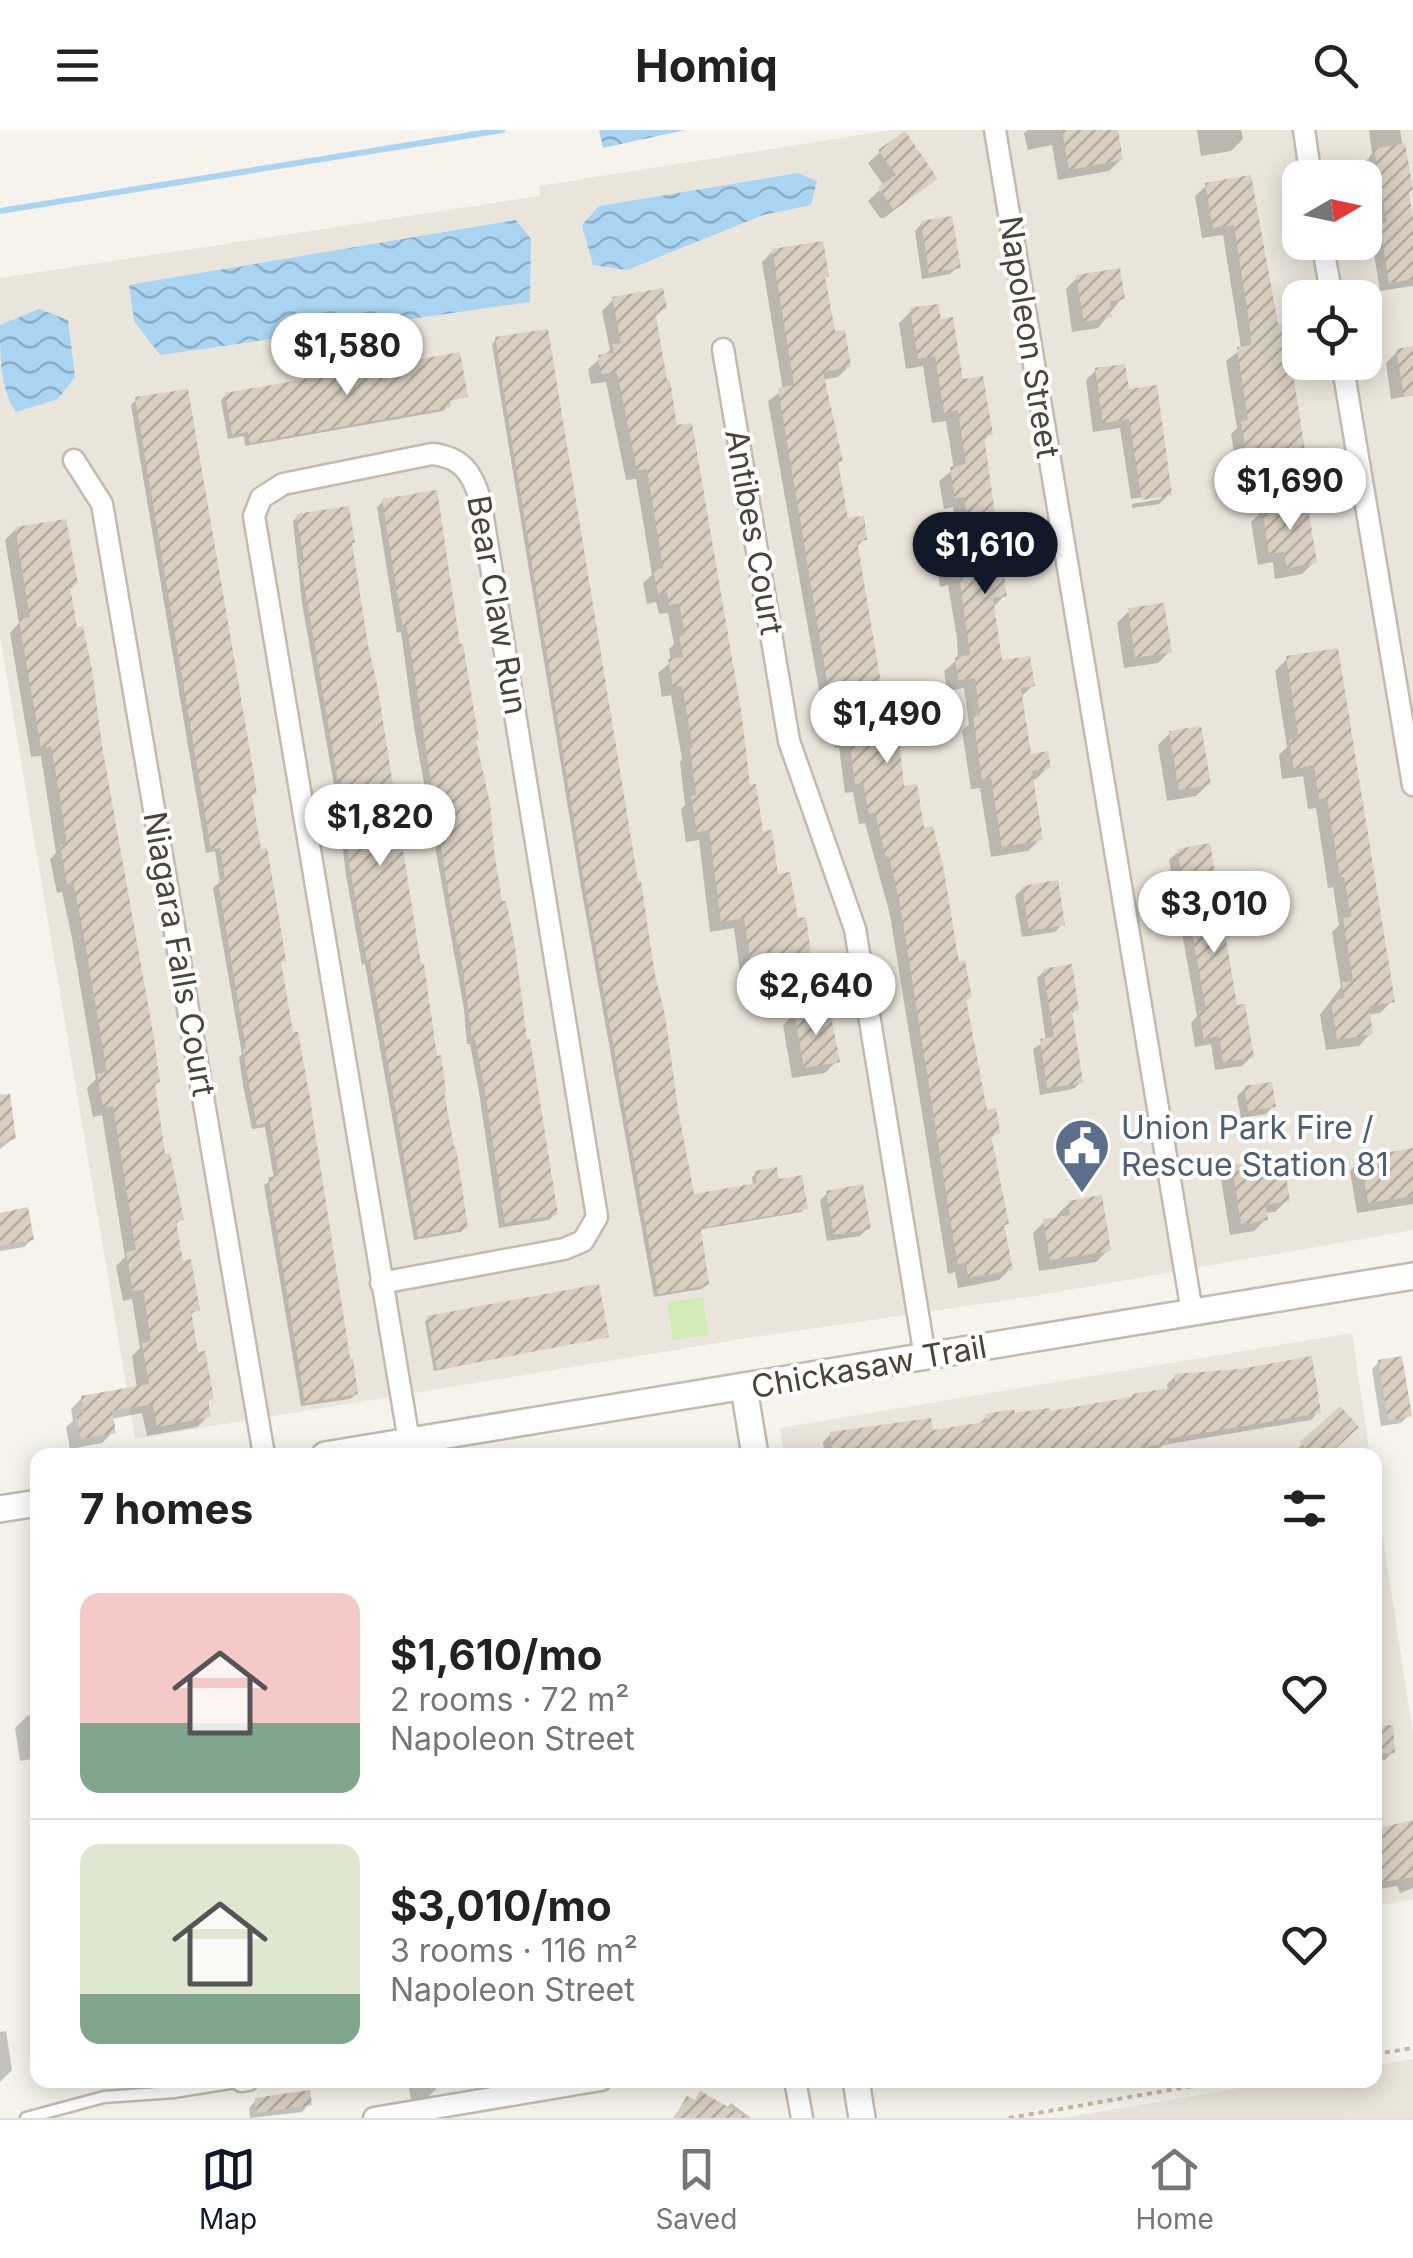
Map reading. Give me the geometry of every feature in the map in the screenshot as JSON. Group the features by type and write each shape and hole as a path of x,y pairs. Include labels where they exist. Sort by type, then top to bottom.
{"street":[{"name":"Napoleon Street","path":"995,130 1192,1312"},
{"path":"1304,130 1309,160"},
{"name":"Antibes Court","path":"723,349 789,741 855,930 925,1357"},
{"path":"1345,380 1413,785"},
{"name":"Bear Claw Run","path":"381,1283 564,1250 583,1241 596,1217 480,499 464,465 432,454 283,484 262,498 254,516 381,1283 409,1442"},
{"name":"Niagara Falls Court","path":"74,460 102,504 263,1448"},
{"name":"Chickasaw Trail","path":"370,1448 1413,1276"},
{"path":"744,1388 754,1448"},
{"path":"0,1509 30,1503"},
{"path":"374,2118 553,2088"},
{"path":"796,2088 802,2118"},
{"path":"857,2088 862,2118"}],"lane":[{"path":"26,2118 104,2097 198,2088"}],"path":[{"path":"1382,2053 1413,2048"},
{"path":"1010,2118 1181,2088"}],"shaded area":[{"path":"891,130 1413,130 1413,1230 1035,1296 735,1340 135,1439 0,635 0,278 540,196 539,186"},
{"path":"1352,1333 1369,1448 783,1448 780,1428"},
{"path":"1382,1532 1413,1734 1413,1900 1382,1905"},
{"path":"1413,2059 1413,2118 1063,2118 1240,2088 1382,2088 1382,2064"}],"green space":[{"path":"703,1297 708,1335 673,1340 667,1302"}],"water":[{"path":"599,130 685,130 603,148"},
{"path":"798,173 817,181 811,205 763,215 627,270 593,265 582,225 599,206"},
{"path":"516,220 531,239 530,302 160,355 134,321 129,285"},
{"path":"39,309 68,320 75,377 58,399 16,412 4,382 0,325"}],"building":[{"path":"1062,130 1118,130 1123,160 1069,170"},
{"path":"905,131 938,179 894,210 878,187 896,175 878,150"},
{"path":"1405,143 1413,190 1409,192 1413,279 1389,283 1382,237 1382,223 1387,222 1382,160 1376,160 1374,149"},
{"path":"1251,175 1278,324 1282,323 1282,380 1294,380 1307,463 1249,473 1241,421 1248,420 1237,347 1251,345 1250,328 1234,225 1213,228 1205,183"},
{"path":"952,216 961,268 929,273 921,221"},
{"path":"823,241 835,331 845,330 851,367 823,372 843,461 838,462 848,518 864,516 867,540 857,541 883,695 894,693 904,786 917,784 924,828 933,826 959,962 965,961 972,998 966,999 987,1110 996,1108 1000,1133 991,1135 1009,1224 1004,1225 1013,1270 968,1278 966,1263 958,1264 954,1243 889,856 886,857 875,813 869,814 863,783 855,784 849,738 845,738 843,725 837,726 827,681 778,388 794,385 772,249"},
{"path":"1120,268 1125,299 1110,301 1112,317 1084,322 1076,275"},
{"path":"663,288 667,309 655,311 667,380 677,425 692,423 750,785 756,784 763,831 772,830 778,874 790,872 798,918 806,917 811,954 751,963 744,918 721,922 709,830 697,832 691,796 696,795 693,748 682,686 673,687 668,659 683,657 679,636 685,634 679,603 669,605 667,592 658,594 653,570 663,568 647,469 637,470 617,372 601,374 598,355 614,353 612,344 621,343 612,297"},
{"path":"938,304 941,319 953,317 963,379 983,376 993,435 984,437 1007,596 993,598 1002,660 1030,656 1035,686 1021,688 1031,754 1048,751 1051,768 1032,771 1043,840 1002,847 991,778 982,779 973,716 980,715 975,678 958,680 955,657 970,655 959,575 951,576 948,551 972,547 964,497 955,498 950,467 966,464 958,410 944,413 935,356 918,359 910,308"},
{"path":"548,329 638,881 694,1194 757,1183 755,1171 777,1167 779,1179 802,1175 808,1209 701,1228 709,1285 658,1294 584,882 495,337"},
{"path":"1413,346 1413,395 1404,396 1396,349"},
{"path":"460,352 468,397 450,401 451,407 250,443 248,432 232,435 225,393"},
{"path":"1125,364 1129,389 1157,385 1172,495 1142,500 1129,419 1103,423 1095,368"},
{"path":"188,389 257,794 252,795 261,849 267,848 286,961 281,962 309,1093 358,1394 305,1403 268,1177 279,1176 270,1123 257,1125 248,1079 218,881 225,879 220,848 211,849 135,397"},
{"path":"437,490 476,740 490,803 502,901 506,901 515,946 558,1215 505,1223 407,627 403,628 382,499"},
{"path":"1307,501 1317,563 1287,568 1284,552 1269,554 1262,508"},
{"path":"349,506 368,645 468,1228 418,1237 350,869 346,834 351,833 338,781 300,560 304,560 296,514"},
{"path":"66,519 78,584 70,586 77,628 83,626 92,670 154,1038 160,1082 155,1084 165,1154 170,1153 184,1220 176,1221 183,1261 191,1259 200,1310 191,1311 198,1352 205,1351 214,1399 208,1400 211,1417 157,1427 153,1404 112,1411 116,1433 81,1439 76,1414 84,1413 81,1396 149,1384 142,1343 151,1341 143,1290 133,1291 126,1252 136,1250 113,1106 103,1108 97,1074 107,1072 73,882 67,884 60,845 67,844 59,792 51,746 41,748 19,619 30,617 15,527"},
{"path":"1164,603 1172,652 1135,658 1128,608"},
{"path":"1338,648 1395,1002 1369,1006 1373,1034 1337,1040 1331,1001 1344,998 1342,982 1353,981 1343,918 1351,917 1327,798 1319,799 1314,765 1294,769 1289,740 1299,739 1286,656"},
{"path":"1201,726 1211,785 1179,790 1169,731"},
{"path":"1210,843 1237,1005 1245,1004 1254,1058 1223,1062 1219,1036 1204,1039 1199,1011 1206,1010 1177,849"},
{"path":"1058,880 1065,925 1029,931 1022,886"},
{"path":"1072,964 1079,1010 1072,1011 1083,1083 1047,1088 1040,1039 1054,1037 1043,969"},
{"path":"819,1006 821,1017 831,1016 840,1062 804,1068 794,1010"},
{"path":"1272,1082 1276,1107 1248,1111 1244,1086"},
{"path":"10,1094 16,1139 0,1142 0,1095"},
{"path":"1413,1148 1413,1196 1368,1203 1361,1157"},
{"path":"1283,1157 1290,1201 1266,1205 1268,1220 1241,1224 1232,1165"},
{"path":"863,1184 871,1229 834,1235 826,1191"},
{"path":"1102,1195 1111,1251 1050,1260 1043,1219 1070,1215 1068,1201"},
{"path":"28,1207 34,1240 0,1246 0,1213"},
{"path":"599,1284 609,1337 437,1370 427,1316"},
{"path":"1312,1356 1321,1413 1167,1439 1168,1443 1141,1448 832,1448 830,1432 931,1418 933,1430 987,1422 985,1414 1014,1409 1015,1413 1050,1411 1176,1387 1174,1374 1240,1369"},
{"path":"1402,1356 1412,1416 1388,1420 1378,1360"},
{"path":"1340,1406 1359,1427 1336,1448 1306,1448 1300,1442"},
{"path":"1393,1725 1395,1753 1382,1754 1382,1726"},
{"path":"1413,1820 1413,1877 1382,1882 1382,1827"},
{"path":"310,2090 312,2105 257,2113 255,2098"},
{"path":"700,2091 748,2118 674,2118 687,2096 695,2100"}],"waterway":[{"path":"0,211 502,130"}],"place":[{"name":"Union Park Fire / Rescue Station 81","path":"1082,1195"}]}
